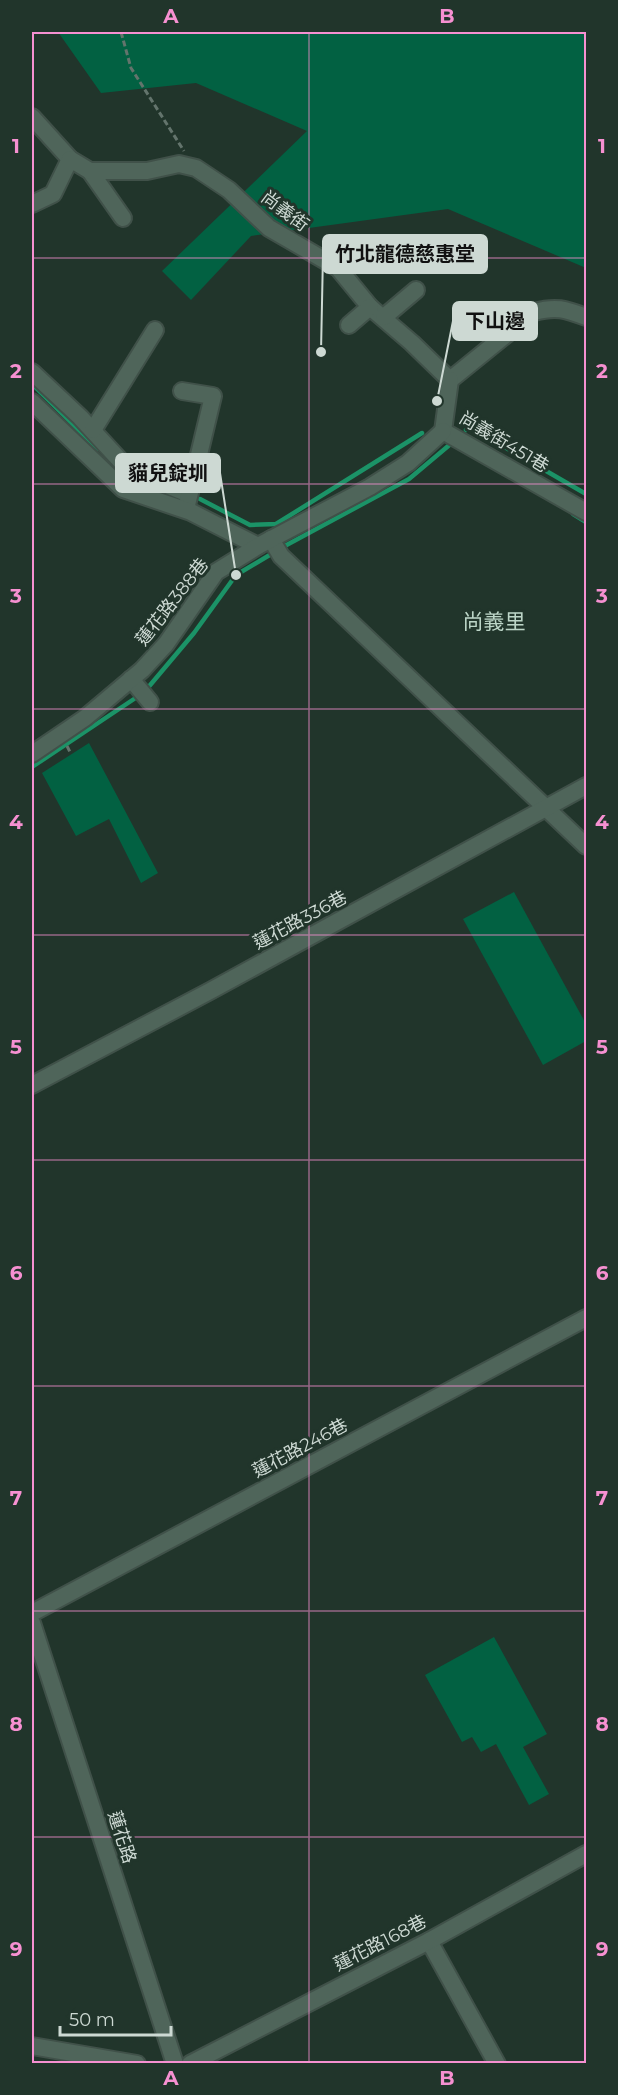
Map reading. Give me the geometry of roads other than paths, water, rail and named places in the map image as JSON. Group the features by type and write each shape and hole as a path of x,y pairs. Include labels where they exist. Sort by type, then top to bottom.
{"street":[{"path":"32,117 70,159 90,171 123,218"},
{"path":"33,202 53,194 70,159"},
{"name":"尚義街","path":"90,171 147,171 179,164 196,168 229,190 269,228 338,268 370,307 384,317 450,380"},
{"path":"384,317 416,290"},
{"path":"349,325 370,307"},
{"path":"450,380 534,312 549,308 564,309 586,317"},
{"path":"93,430 155,330"},
{"path":"32,372 93,430 128,468 265,543 281,556 586,846"},
{"name":"尚義街451巷","path":"450,380 443,432 586,512"},
{"path":"182,392 213,396 187,502"},
{"path":"32,402 123,489 187,502"},
{"name":"蓮花路388巷","path":"32,754 85,718 142,670 166,644 216,572 370,487 408,463 443,432"},
{"path":"131,679 150,702"},
{"name":"蓮花路336巷","path":"32,1085 210,991 586,786"},
{"name":"蓮花路246巷","path":"32,1613 586,1318"},
{"name":"蓮花路","path":"32,1623 175,2064"},
{"name":"蓮花路168巷","path":"190,2064 429,1941 586,1854"},
{"path":"429,1941 497,2064"},
{"path":"32,2046 137,2064"}],"waterway":[{"path":"32,384 98,449"},
{"path":"466,430 470,427 586,494"},
{"path":"200,499 250,525 276,524 422,433"},
{"path":"281,548 409,479 453,442"},
{"path":"573,514 586,522"},
{"path":"146,690 194,633 236,575 273,553"},
{"path":"32,767 140,695"}],"place":[{"name":"竹北龍德慈惠堂","path":"321,352"},
{"name":"下山邊","path":"437,401"},
{"name":"貓兒錠圳","path":"236,575"}],"district":[{"name":"尚義里","path":"494,621"}]}
